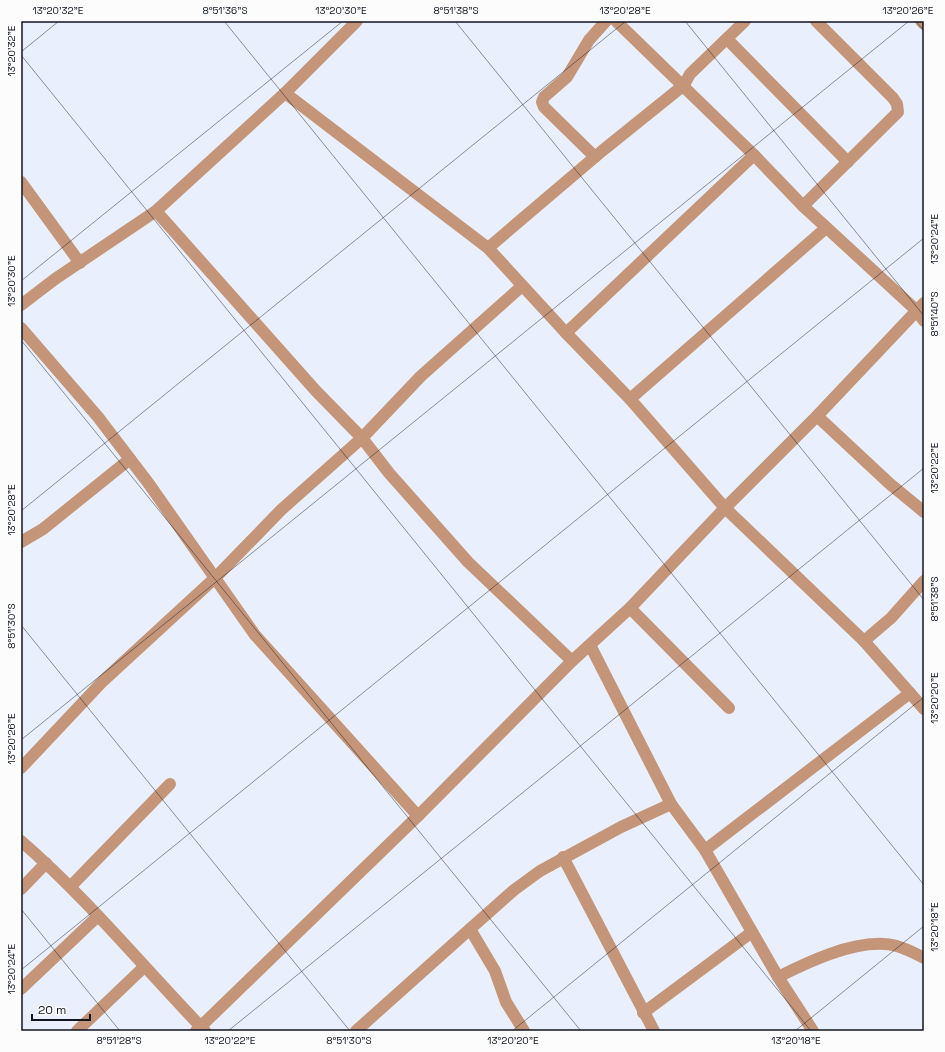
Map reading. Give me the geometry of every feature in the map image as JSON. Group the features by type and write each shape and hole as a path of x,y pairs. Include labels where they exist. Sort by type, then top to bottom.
{"street":[{"path":"21,305 55,279 156,211 285,93 357,21"},
{"path":"594,158 544,107 542,102 544,97 568,77 589,40 606,21"},
{"path":"616,21 684,85 826,228 920,307 924,321"},
{"path":"488,248 594,158 684,85 690,74 745,21"},
{"path":"803,206 898,112 897,104 893,98 816,21"},
{"path":"921,21 924,24"},
{"path":"727,39 848,162"},
{"path":"285,93 488,248 566,333 630,399 725,508 864,641 924,709"},
{"path":"566,333 754,155"},
{"path":"21,182 80,263"},
{"path":"156,211 316,391 362,438 389,473 468,562 572,661"},
{"path":"630,399 826,228"},
{"path":"21,768 103,681 215,578 281,510 362,438 422,376 522,286"},
{"path":"21,841 71,886 201,1029 418,816 572,661 630,608 725,508 817,416 920,307"},
{"path":"21,328 98,417 130,459 255,635 418,816"},
{"path":"817,416 890,484 924,512"},
{"path":"21,542 43,529 130,459"},
{"path":"864,641 891,618 924,581"},
{"path":"630,608 729,708"},
{"path":"590,645 671,804 705,850 778,977 813,1031"},
{"path":"705,850 910,693"},
{"path":"71,886 170,784"},
{"path":"356,1031 514,890 540,871 563,857 621,827 671,804"},
{"path":"563,857 643,1013 654,1031"},
{"path":"21,889 46,863"},
{"path":"21,989 98,916"},
{"path":"470,929 495,971 506,1002 524,1031"},
{"path":"643,1013 752,932"},
{"path":"778,977 816,960 862,945 885,943 914,952 924,958"},
{"path":"77,1031 144,967"}]}
